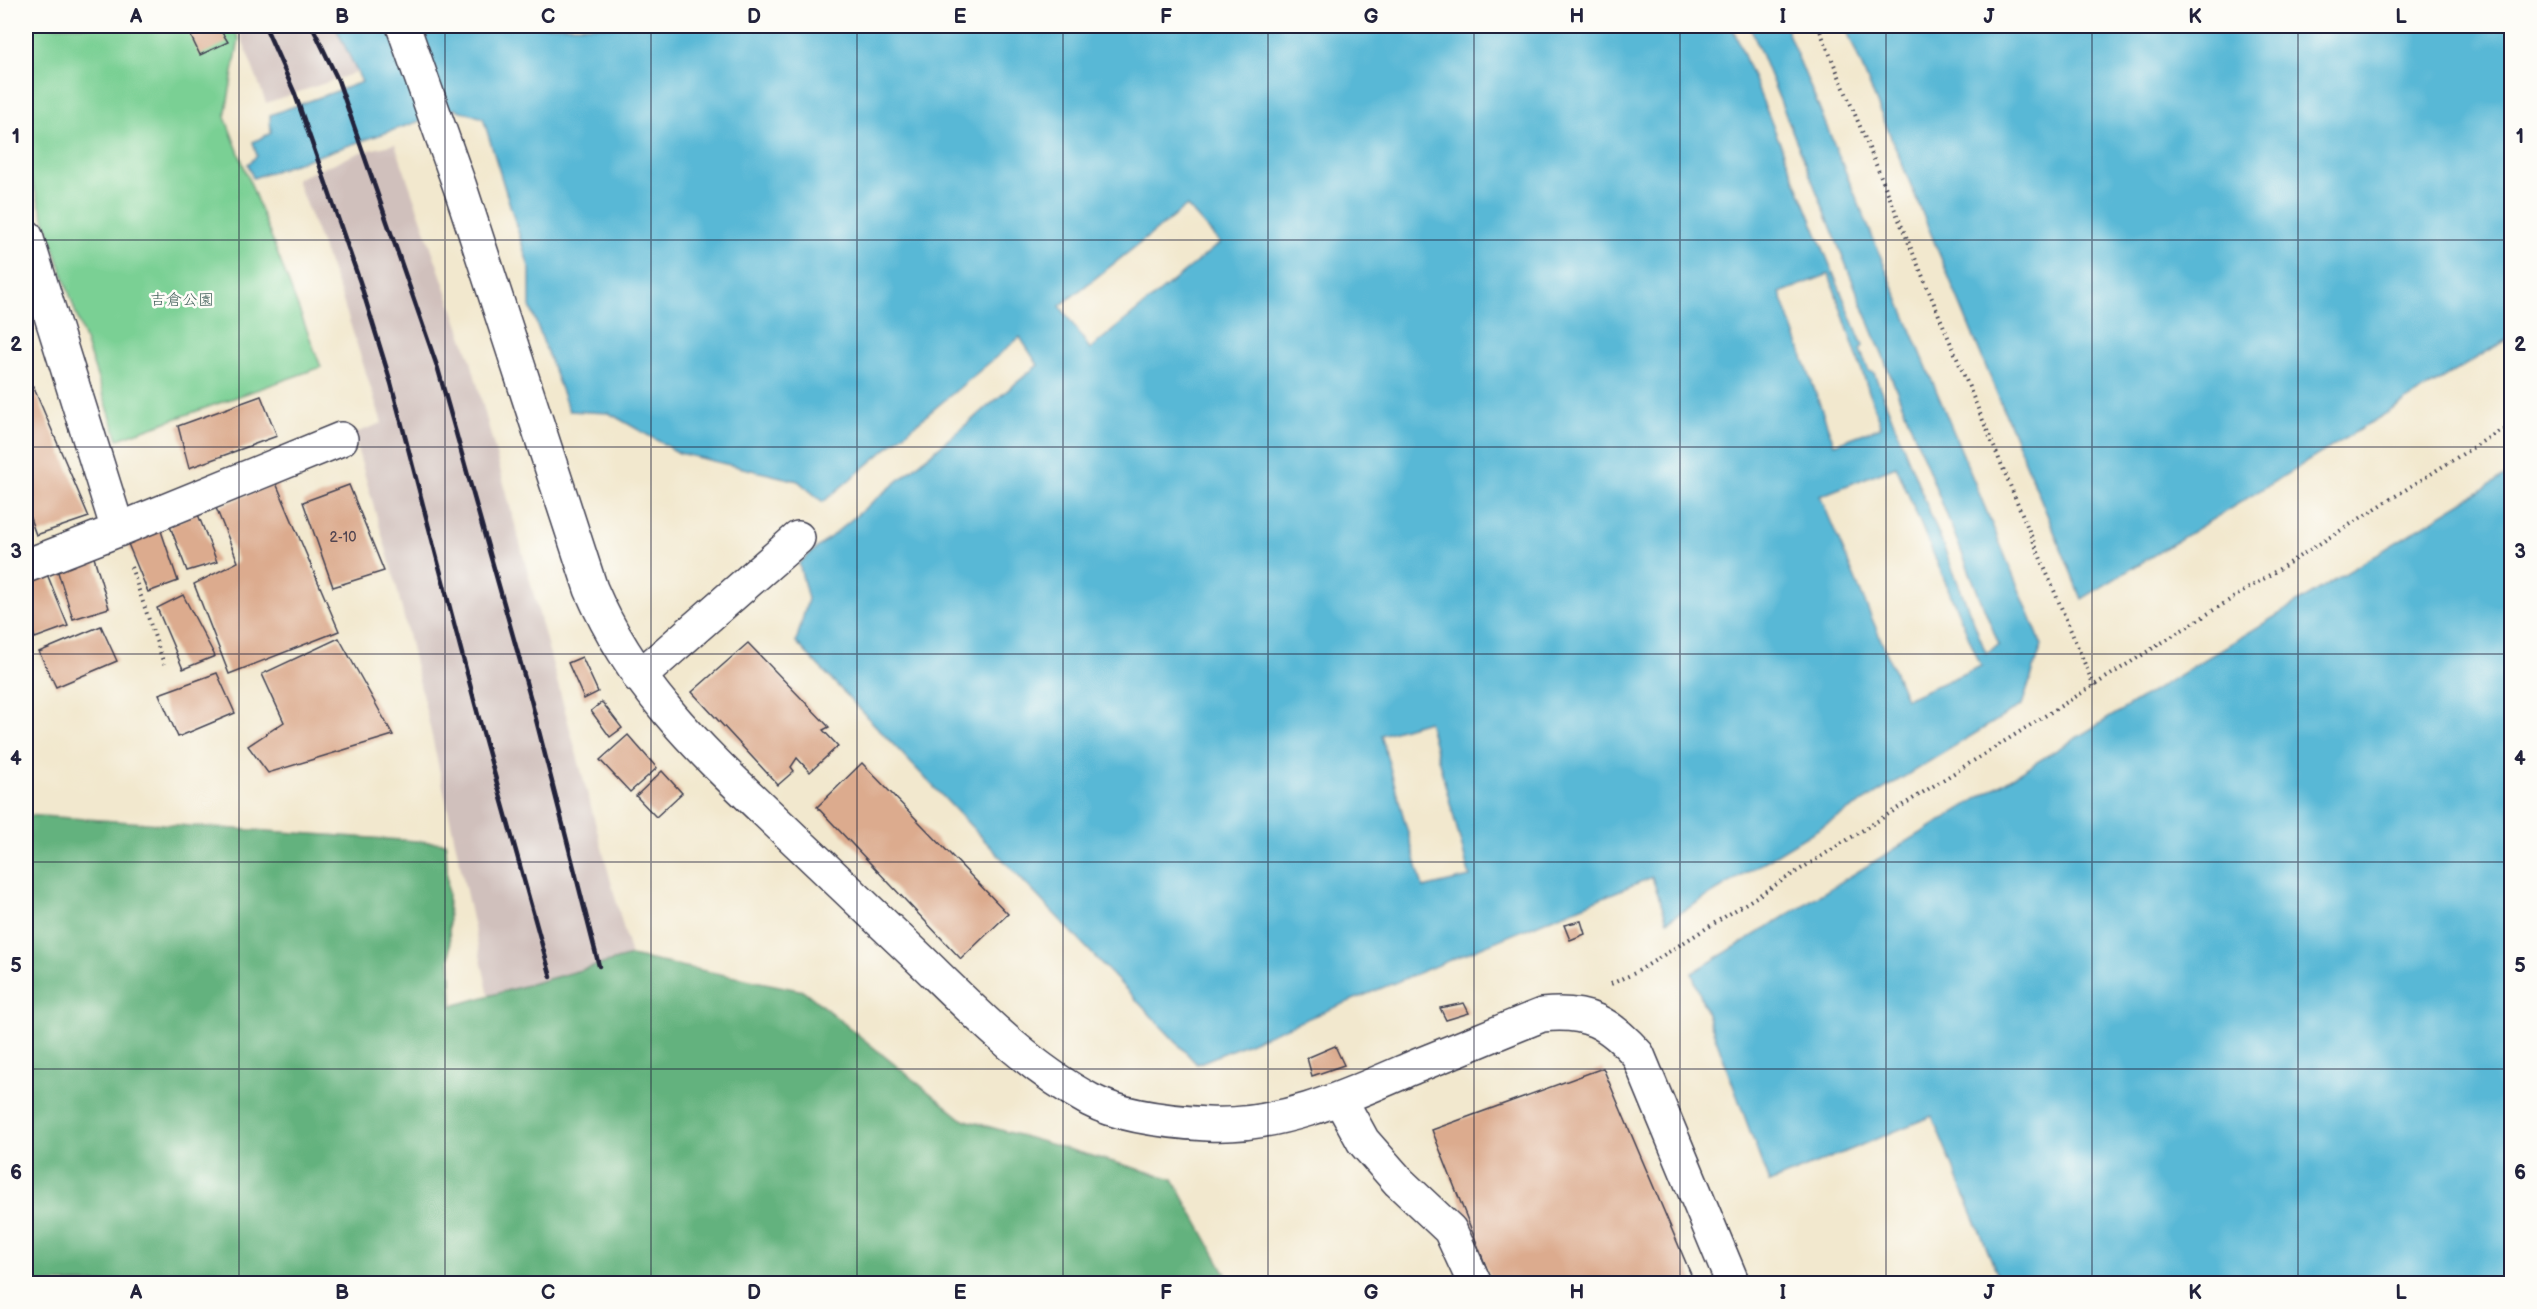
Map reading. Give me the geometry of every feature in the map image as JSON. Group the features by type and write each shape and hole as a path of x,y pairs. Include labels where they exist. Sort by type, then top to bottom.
{"street":[{"path":"404,26 460,187 591,590 606,626 639,677 665,711 695,744 859,901 1010,1043 1058,1082 1095,1103 1134,1114 1211,1125 1264,1119 1303,1111 1340,1099 1542,1015 1576,1014 1603,1023 1621,1036 1638,1054 1733,1284"},
{"path":"26,236 118,530"},
{"path":"26,566 341,439"},
{"path":"639,677 798,538"},
{"path":"1340,1099 1363,1142 1399,1182 1450,1230 1475,1284"}],"path":[{"path":"1818,26 2094,686"},
{"path":"1604,987 1645,967 2511,423"},
{"path":"118,530 164,664"}],"shaded area":[{"path":"237,26 346,26 367,69 266,103"},
{"path":"395,144 471,361 631,956 489,996 395,580 353,434 382,423 340,292 296,179 361,152"}],"green space":[{"name":"吉倉公園","path":"26,26 232,26 239,39 225,117 321,367 118,439 26,164"},
{"path":"26,815 446,843 452,1006 631,956 804,991 962,1119 1173,1179 1231,1283 26,1283"}],"water":[{"path":"339,26 1732,26 1863,346 1860,350 1869,371 1874,373 1986,653 1999,645 1750,26 1785,26 2042,645 2022,705 1667,921 1652,877 1197,1064 796,642 808,599 799,563 1038,365 1020,337 823,502 798,481 679,453 609,413 569,411 530,306 530,270 483,118 455,109 253,178 248,164 257,156 253,142 271,133 270,115 362,82 337,30","holes":["1187,206 1220,243 1090,349 1060,306","1829,274 1881,427 1834,444 1780,293","1896,466 1981,666 1906,699 1820,496","1428,721 1470,877 1423,888 1381,735"]},
{"path":"1845,26 2511,26 2511,337 2082,599"},
{"path":"2511,472 2511,1283 2001,1283 1932,1116 1769,1183 1692,973"}],"building":[{"path":"186,26 218,26 228,42 200,55"},
{"path":"33,386 89,517 36,535 26,507 26,390"},
{"path":"261,396 277,436 189,468 178,426"},
{"path":"276,483 339,631 229,674 194,584 238,562 216,508"},
{"path":"349,485 384,571 333,587 303,502"},
{"path":"197,512 217,562 187,571 170,526"},
{"path":"159,525 178,581 148,592 126,539"},
{"path":"93,554 109,608 73,619 56,566"},
{"path":"45,569 68,626 35,638 26,614 26,578"},
{"path":"183,595 215,656 183,669 157,608"},
{"path":"101,626 117,661 56,687 39,652"},
{"path":"339,638 393,735 268,773 248,746 284,722 262,674"},
{"path":"748,643 829,727 823,730 838,746 810,772 797,758 791,767 794,771 778,785 692,692"},
{"path":"582,657 598,692 584,699 568,663"},
{"path":"217,673 235,713 178,737 159,694"},
{"path":"602,702 622,728 610,737 591,711"},
{"path":"628,735 657,768 630,792 600,760"},
{"path":"862,763 1008,914 961,959 817,807"},
{"path":"662,771 682,793 656,817 636,796"},
{"path":"1581,921 1585,934 1570,940 1564,925"},
{"path":"1464,1003 1469,1013 1446,1020 1440,1008"},
{"path":"1335,1046 1344,1065 1312,1076 1307,1058"},
{"path":"1603,1068 1695,1284 1493,1284 1432,1130"}],"railway":[{"path":"265,26 295,94 360,282 391,383 478,715 551,977"},
{"path":"312,26 338,80 438,369 531,700 599,966"}]}
